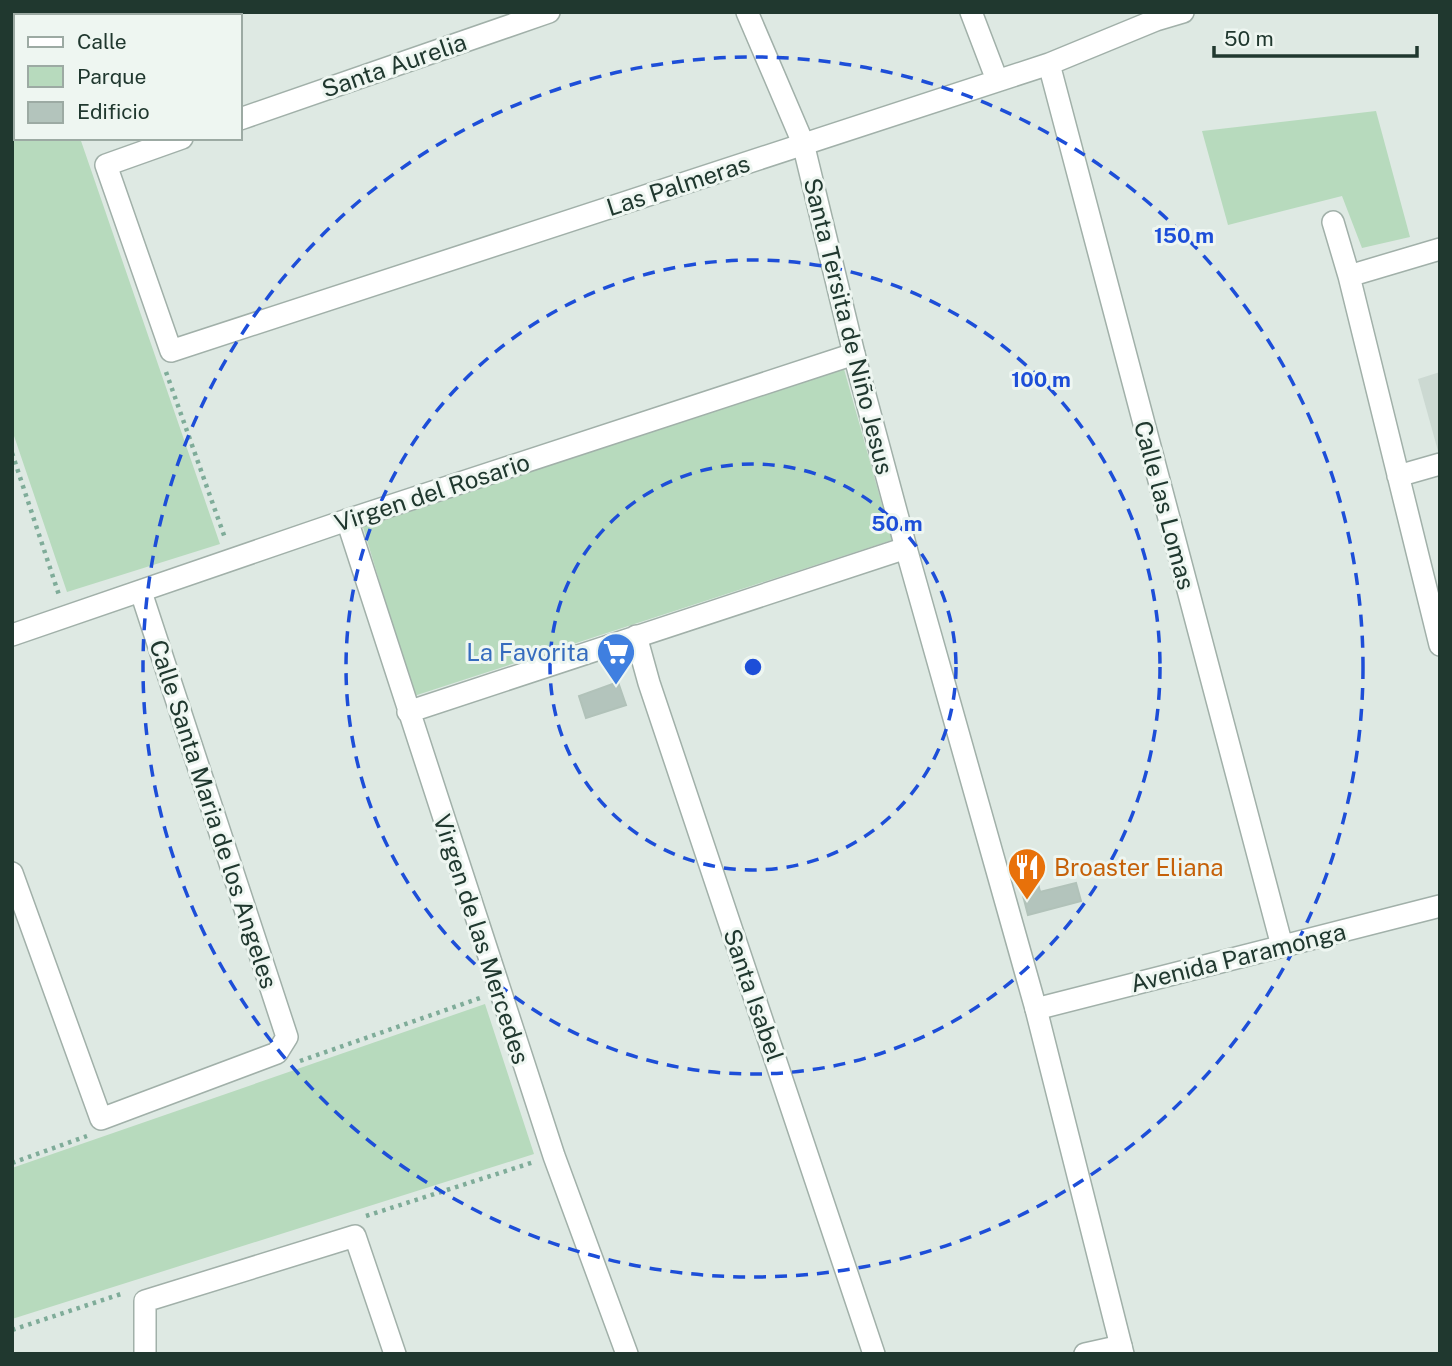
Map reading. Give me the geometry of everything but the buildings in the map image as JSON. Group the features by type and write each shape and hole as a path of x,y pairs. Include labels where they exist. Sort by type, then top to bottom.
{"street":[{"name":"Santa Aurelia","path":"242,117 549,12"},
{"name":"Santa Tersita de Niño Jesus","path":"747,12 803,143 854,354 1036,1009 1122,1350"},
{"path":"971,12 998,80"},
{"name":"Las Palmeras","path":"170,351 1049,64 1154,16 1183,12"},
{"name":"Calle las Lomas","path":"1049,64 1282,946"},
{"path":"170,351 106,165 177,140"},
{"path":"1333,222 1349,276 1440,645"},
{"path":"1349,276 1440,249"},
{"name":"Virgen del Rosario","path":"12,635 347,520 854,354"},
{"path":"1398,476 1440,464"},
{"name":"Virgen de las Mercedes","path":"347,520 554,1156 627,1354"},
{"path":"408,712 906,548"},
{"name":"Calle Santa Maria de los Angeles","path":"12,873 101,1119 276,1053 286,1037 141,592"},
{"name":"Santa Isabel","path":"636,636 649,683 874,1354"},
{"name":"Avenida Paramonga","path":"1036,1009 1440,906"},
{"path":"145,1354 145,1301 355,1236 395,1354"},
{"path":"1085,1354 1122,1350"}],"path":[{"path":"170,351 165,369 233,560"},
{"path":"12,453 66,617"},
{"path":"355,1236 358,1219 554,1156"},
{"path":"12,1330 135,1290 145,1301"}],"shaded area":[{"path":"1440,372 1440,450 1438,451 1418,379"}],"green space":[{"path":"12,12 36,12 14,14 14,140 81,140 220,544 67,592 12,430"},
{"path":"1376,111 1410,237 1362,248 1342,196 1228,225 1202,131"},
{"path":"844,369 892,540 414,696 363,527"},
{"path":"485,1004 534,1154 12,1319 12,1168"}],"place":[{"name":"La Favorita","path":"616,686"},
{"name":"Broaster Eliana","path":"1027,901"}]}
